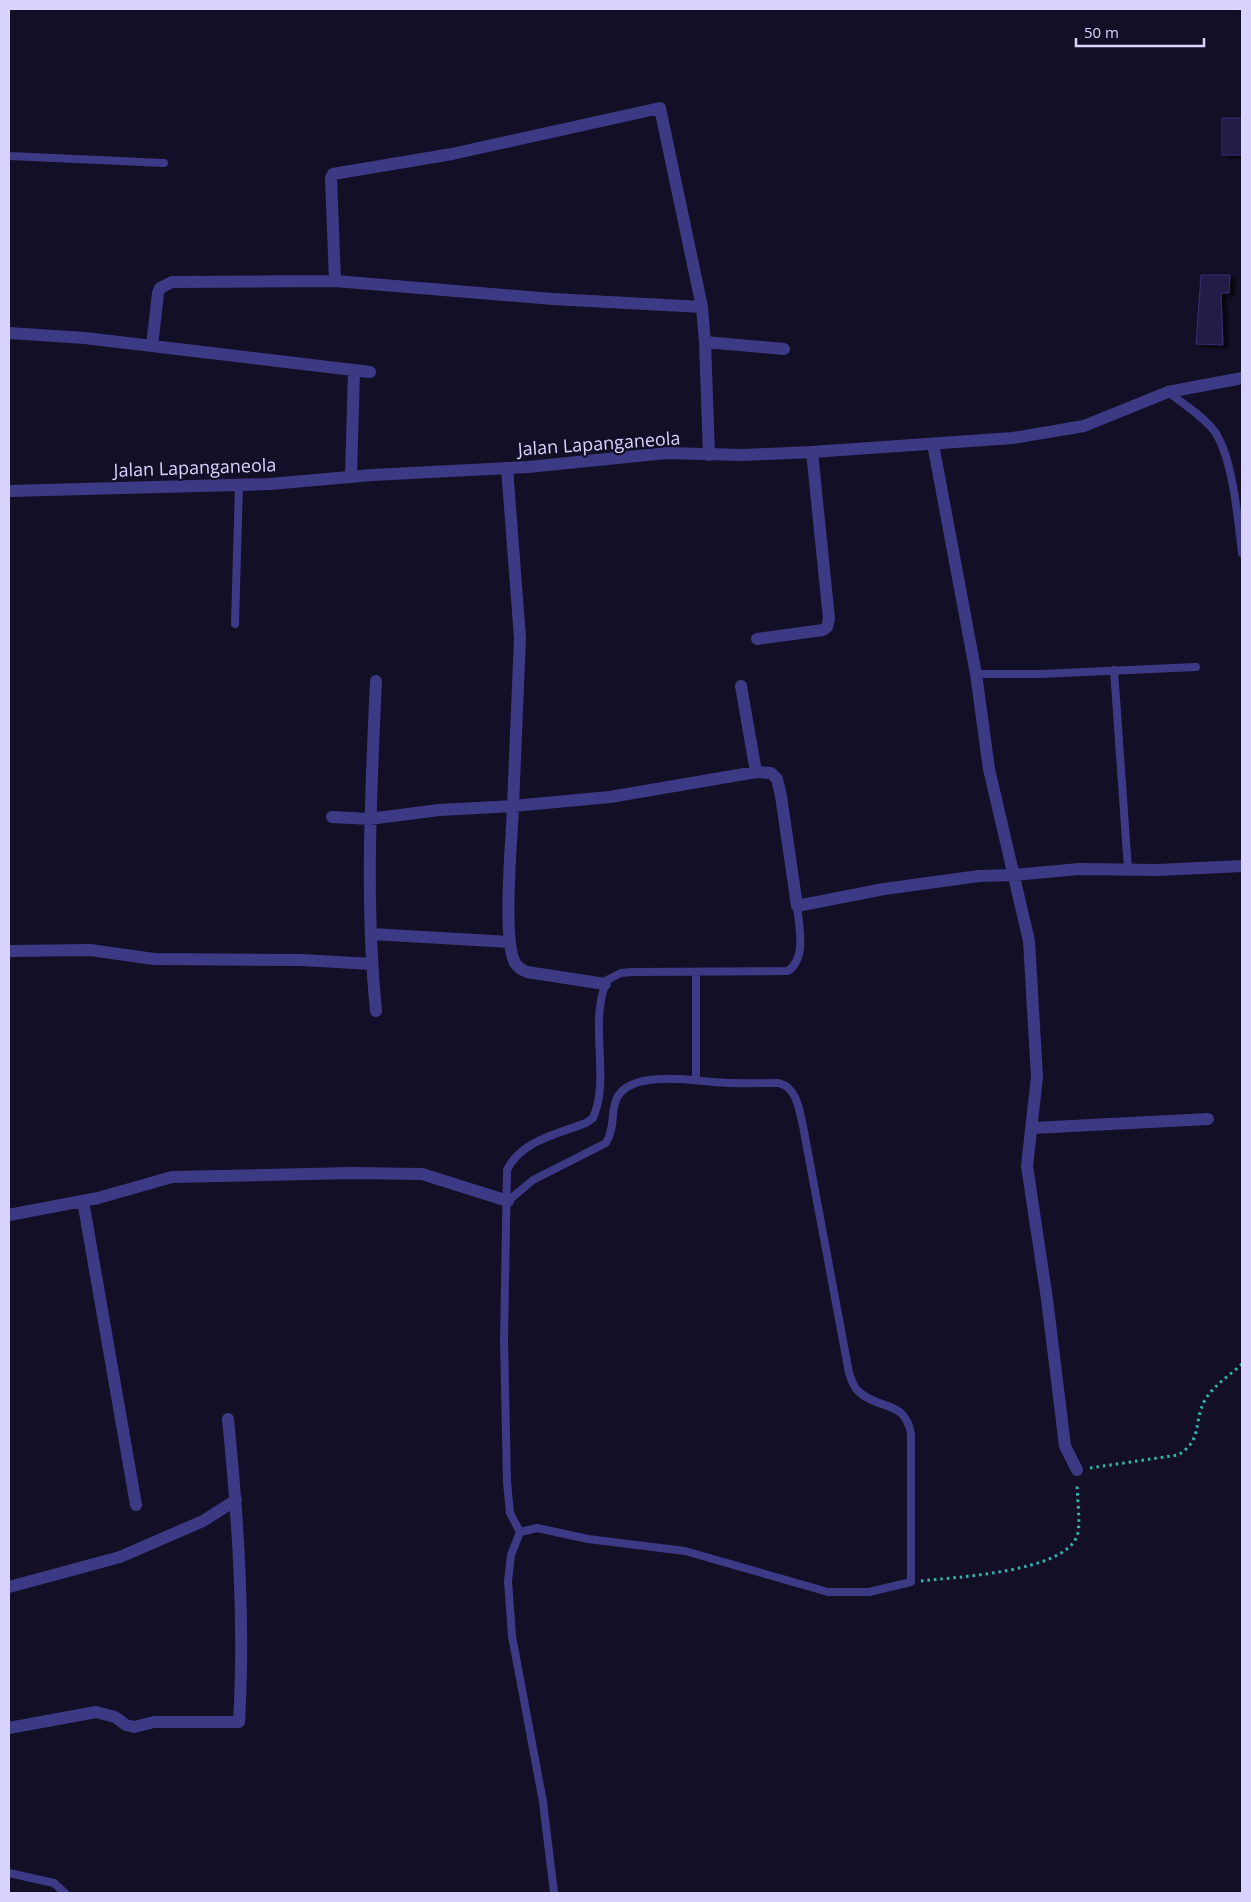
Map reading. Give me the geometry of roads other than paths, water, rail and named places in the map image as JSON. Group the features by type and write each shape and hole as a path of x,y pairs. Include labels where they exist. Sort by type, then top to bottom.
{"street":[{"path":"335,281 331,178 333,174 452,154 660,108 702,307 709,455"},
{"path":"152,346 158,293 160,288 172,282 335,281 553,299 702,307"},
{"path":"9,333 39,334 152,346 370,372"},
{"path":"705,342 784,349"},
{"path":"351,477 354,370"},
{"name":"Jalan Lapanganeola","path":"9,491 304,482 351,477 507,468 667,453 709,455 812,452 1041,435 1077,428 1099,421 1168,392 1242,378"},
{"path":"933,444 976,674 989,769 1029,941 1037,1077 1033,1128 1027,1166 1048,1309 1065,1446 1077,1470"},
{"path":"757,639 823,630 830,619 812,452"},
{"path":"507,468 520,638 510,876 510,942 515,962 520,969 605,984"},
{"path":"376,680 369,819 372,964 376,1011"},
{"path":"742,686 756,772"},
{"path":"332,817 369,819 449,809 513,806 610,797 756,772 771,773 776,779 781,796 797,906 928,881 979,876 1014,875 1079,868 1128,869 1242,866"},
{"path":"372,934 510,942"},
{"path":"9,950 90,950 154,959 302,960 372,964"},
{"path":"1033,1128 1208,1119"},
{"path":"9,1215 83,1201 172,1177 352,1173 422,1174 508,1201"},
{"path":"83,1201 136,1505"},
{"path":"9,1728 96,1712 115,1717 126,1725 134,1727 154,1722 239,1722 242,1675 236,1500 228,1419"},
{"path":"9,1587 128,1554 203,1521 236,1500"}],"lane":[{"path":"9,156 164,163"},
{"path":"1168,392 1202,419 1220,441 1233,490 1242,553"},
{"path":"235,624 239,485"},
{"path":"976,674 1040,674 1196,667"},
{"path":"1114,670 1128,869"},
{"path":"520,1532 510,1513 507,1482 504,1332 506,1213 508,1201 507,1170 513,1157 525,1148 594,1118 599,1094 599,1002 605,984 613,975 621,973 788,971 798,959 800,934 797,906"},
{"path":"696,972 696,1079"},
{"path":"508,1201 533,1180 606,1143 611,1135 618,1096 625,1088 649,1080 696,1079 712,1082 778,1083 786,1085 795,1098 803,1126 849,1373 856,1389 868,1399 900,1410 909,1422 912,1468 911,1582 869,1592 828,1592 685,1551 588,1539 537,1528 520,1532"},
{"path":"520,1532 510,1555 508,1581 512,1636 543,1802 554,1893"},
{"path":"9,1873 54,1883 65,1893"}]}
